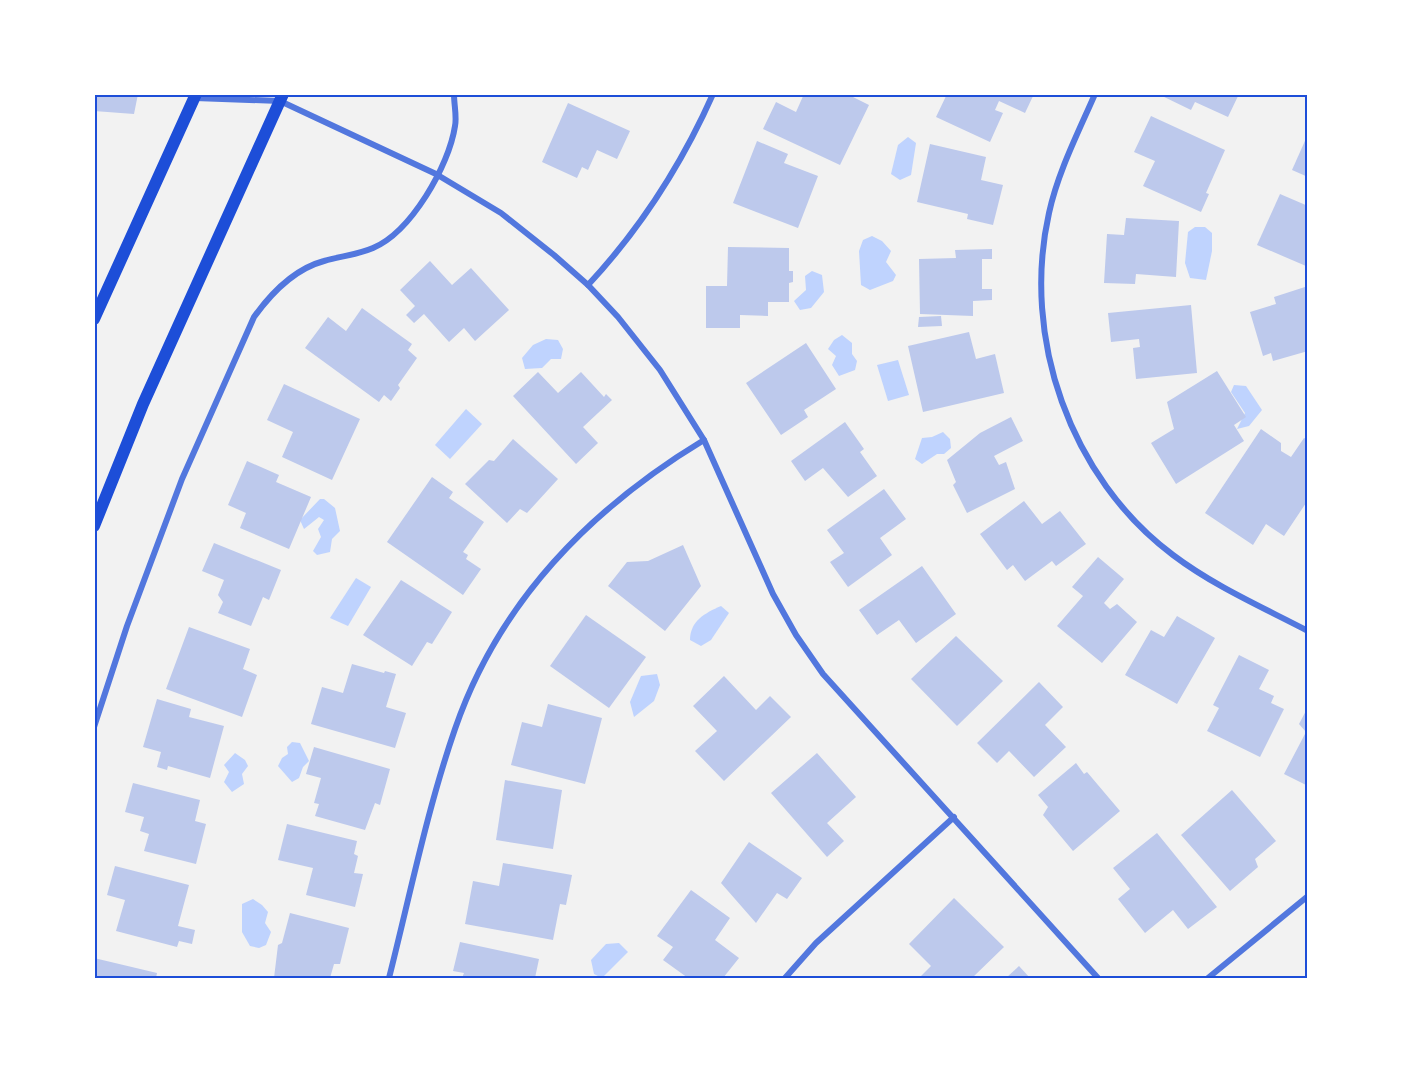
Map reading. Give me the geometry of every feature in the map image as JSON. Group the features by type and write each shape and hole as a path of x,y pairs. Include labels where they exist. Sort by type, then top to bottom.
{"main road":[{"path":"94,319 195,96"},
{"path":"94,526 143,404 281,98"}],"street":[{"path":"94,727 127,626 182,479 254,317 269,296 288,279 310,266 374,248 392,238 406,224 420,205 448,153 455,125 454,94"},
{"path":"588,285 615,257 650,210 681,160 713,94"},
{"path":"1095,94 1062,167 1049,213 1042,260 1042,308 1048,355 1070,423 1105,486 1136,522 1171,554 1210,581 1308,631"},
{"path":"195,96 281,98 436,174 501,213 588,285 618,317 660,370 704,440 773,594 796,635 823,674 1098,978"},
{"path":"389,978 439,779 455,727 476,676 503,628 535,582 572,540 604,510 656,469 704,440"},
{"path":"785,978 816,943 954,817"},
{"path":"1208,978 1308,896"}],"water":[{"path":"908,137 916,143 911,175 900,180 891,174 898,145"},
{"path":"1195,227 1205,227 1212,233 1212,251 1206,280 1190,278 1185,263 1188,232"},
{"path":"872,236 882,241 891,251 886,262 896,275 893,281 870,290 861,285 859,251 863,240"},
{"path":"812,271 822,275 824,292 811,308 800,310 794,301 806,290 805,276"},
{"path":"842,335 852,343 852,354 857,361 855,370 839,376 832,365 836,356 828,349 834,340"},
{"path":"546,339 558,340 563,349 561,359 551,359 542,368 525,369 522,358 533,345"},
{"path":"898,360 909,395 888,401 877,365"},
{"path":"1234,385 1246,386 1262,410 1249,426 1237,429 1245,413 1231,392"},
{"path":"466,409 482,424 450,459 435,445"},
{"path":"943,432 950,439 951,448 944,454 937,454 922,464 915,459 922,438"},
{"path":"320,499 324,499 335,508 340,531 332,539 330,552 317,555 313,551 321,537 318,529 324,520 319,517 304,529 300,520"},
{"path":"356,578 371,587 348,626 330,618"},
{"path":"721,606 729,613 711,640 701,646 690,640 693,628 700,618"},
{"path":"657,674 660,685 654,701 634,717 630,702 641,676"},
{"path":"292,742 300,743 309,761 303,767 299,778 292,782 278,766 282,758 288,754 287,747"},
{"path":"235,753 245,760 248,766 242,774 244,784 232,792 224,782 229,772 224,765"},
{"path":"253,899 268,912 265,923 271,932 266,945 259,948 250,946 242,932 242,904"},
{"path":"619,943 628,952 602,978 594,974 591,960 606,944"}],"building":[{"path":"94,94 138,94 134,114 94,111"},
{"path":"804,94 847,94 869,105 840,165 763,129 776,102 796,112"},
{"path":"947,94 1034,94 1025,113 999,101 995,110 1003,113 990,142 936,117"},
{"path":"1158,94 1239,94 1228,117 1195,102 1191,110"},
{"path":"568,103 630,131 617,159 597,150 588,170 582,167 577,178 542,162"},
{"path":"1151,116 1225,150 1206,193 1209,194 1201,212 1143,186 1155,161 1134,152"},
{"path":"1308,134 1308,177 1292,170"},
{"path":"757,141 788,154 784,163 818,176 798,228 733,203"},
{"path":"930,144 986,157 981,180 1003,185 993,225 967,219 968,214 917,202"},
{"path":"1280,194 1308,206 1306,266 1257,245"},
{"path":"1126,218 1179,221 1176,277 1136,274 1135,284 1104,283 1107,234 1124,235"},
{"path":"728,247 789,248 789,271 793,271 793,282 789,283 789,302 768,302 768,316 740,315 740,328 706,328 706,286 727,286"},
{"path":"992,249 992,259 982,259 982,289 992,289 992,300 973,301 973,316 920,314 919,259 956,258 955,250"},
{"path":"430,261 452,285 471,268 509,310 475,341 464,328 449,342 424,314 414,323 406,315 415,306 400,290"},
{"path":"1308,286 1308,351 1273,361 1271,353 1263,356 1250,312 1276,304 1274,297"},
{"path":"1191,305 1197,373 1136,379 1133,348 1140,347 1139,339 1111,342 1108,313"},
{"path":"362,308 412,344 408,350 417,358 398,385 400,388 391,401 384,395 379,402 305,348 328,317 346,331"},
{"path":"941,316 942,326 918,327 919,317"},
{"path":"969,332 976,359 995,354 1004,393 923,412 908,346"},
{"path":"806,343 836,389 804,410 808,417 781,435 746,383"},
{"path":"1217,371 1246,417 1234,425 1244,441 1176,484 1151,443 1174,429 1167,402"},
{"path":"538,372 558,393 581,372 604,397 606,394 612,400 583,427 598,443 576,464 513,396"},
{"path":"284,384 360,419 332,480 282,457 293,432 267,420"},
{"path":"1011,417 1023,441 994,456 999,465 1006,462 1015,489 967,513 953,485 956,482 947,460 980,433"},
{"path":"845,422 864,449 860,452 877,476 848,497 823,468 805,481 791,461"},
{"path":"1261,429 1281,443 1281,451 1291,457 1304,438 1308,440 1308,500 1284,536 1266,524 1253,545 1205,513"},
{"path":"513,439 558,479 527,513 520,509 507,523 465,484 489,460 494,461"},
{"path":"247,461 279,475 276,482 311,497 289,549 240,528 246,513 228,505"},
{"path":"432,477 453,492 449,498 484,522 463,552 468,555 466,559 481,569 463,595 387,542"},
{"path":"884,489 906,519 880,538 892,555 848,587 830,562 844,553 827,530"},
{"path":"1024,501 1042,524 1060,511 1086,544 1056,566 1052,561 1025,581 1013,565 1007,570 980,534"},
{"path":"214,543 281,570 269,600 263,597 251,626 218,613 223,602 218,595 224,580 202,571"},
{"path":"683,545 701,586 665,631 608,586 627,562 648,561"},
{"path":"1098,557 1124,579 1104,603 1110,609 1117,604 1137,622 1102,663 1057,626 1083,596 1072,587"},
{"path":"922,566 956,614 916,643 899,620 877,635 859,610"},
{"path":"401,580 452,612 432,644 427,642 412,666 363,635"},
{"path":"586,615 646,657 609,708 550,666"},
{"path":"1177,616 1215,638 1177,704 1125,675 1151,630 1164,637"},
{"path":"189,627 250,649 243,669 257,675 242,717 166,689"},
{"path":"956,636 1003,681 957,726 911,679"},
{"path":"1239,655 1269,670 1259,689 1274,696 1271,703 1284,709 1260,757 1207,731 1219,708 1213,705"},
{"path":"352,664 396,674 386,707 406,713 395,748 311,724 322,687 343,693"},
{"path":"724,676 756,710 770,696 791,717 724,781 695,751 717,731 693,706"},
{"path":"1039,682 1063,707 1045,725 1066,747 1034,777 1009,751 997,763 977,743"},
{"path":"157,699 191,709 189,717 224,726 210,778 168,766 167,770 157,767 161,752 143,747"},
{"path":"548,704 602,718 585,784 511,765 522,722 542,727"},
{"path":"1308,707 1308,786 1284,774 1306,732 1299,724"},
{"path":"314,747 390,769 380,805 375,803 365,830 315,816 319,804 314,803 321,778 306,774"},
{"path":"817,753 856,797 827,823 844,841 827,857 771,793"},
{"path":"1076,763 1084,774 1087,772 1120,811 1073,851 1043,815 1048,807 1038,795"},
{"path":"505,780 562,790 553,849 496,840"},
{"path":"133,783 200,800 195,821 206,824 196,864 144,851 149,834 140,831 144,817 125,812"},
{"path":"1232,790 1276,841 1255,859 1258,867 1230,891 1181,835"},
{"path":"287,824 357,841 354,854 358,856 354,873 363,874 355,907 306,895 313,868 278,860"},
{"path":"1157,833 1217,907 1188,929 1173,910 1145,933 1118,899 1130,889 1113,868"},
{"path":"749,842 802,878 787,899 777,893 756,923 721,883"},
{"path":"503,863 572,875 566,905 560,904 553,940 465,924 473,881 499,886"},
{"path":"115,866 189,885 178,926 195,930 192,944 179,941 177,947 116,931 125,900 107,895"},
{"path":"691,890 730,918 715,940 739,958 723,978 688,978 663,960 673,947 657,936"},
{"path":"954,898 1004,947 972,978 919,978 931,966 909,944"},
{"path":"290,913 349,928 340,964 334,964 330,978 274,978 278,945 282,943"},
{"path":"460,942 539,959 535,978 462,978 464,973 453,971"},
{"path":"94,958 157,973 156,978 94,978"},
{"path":"1019,966 1030,978 1006,978"}]}
